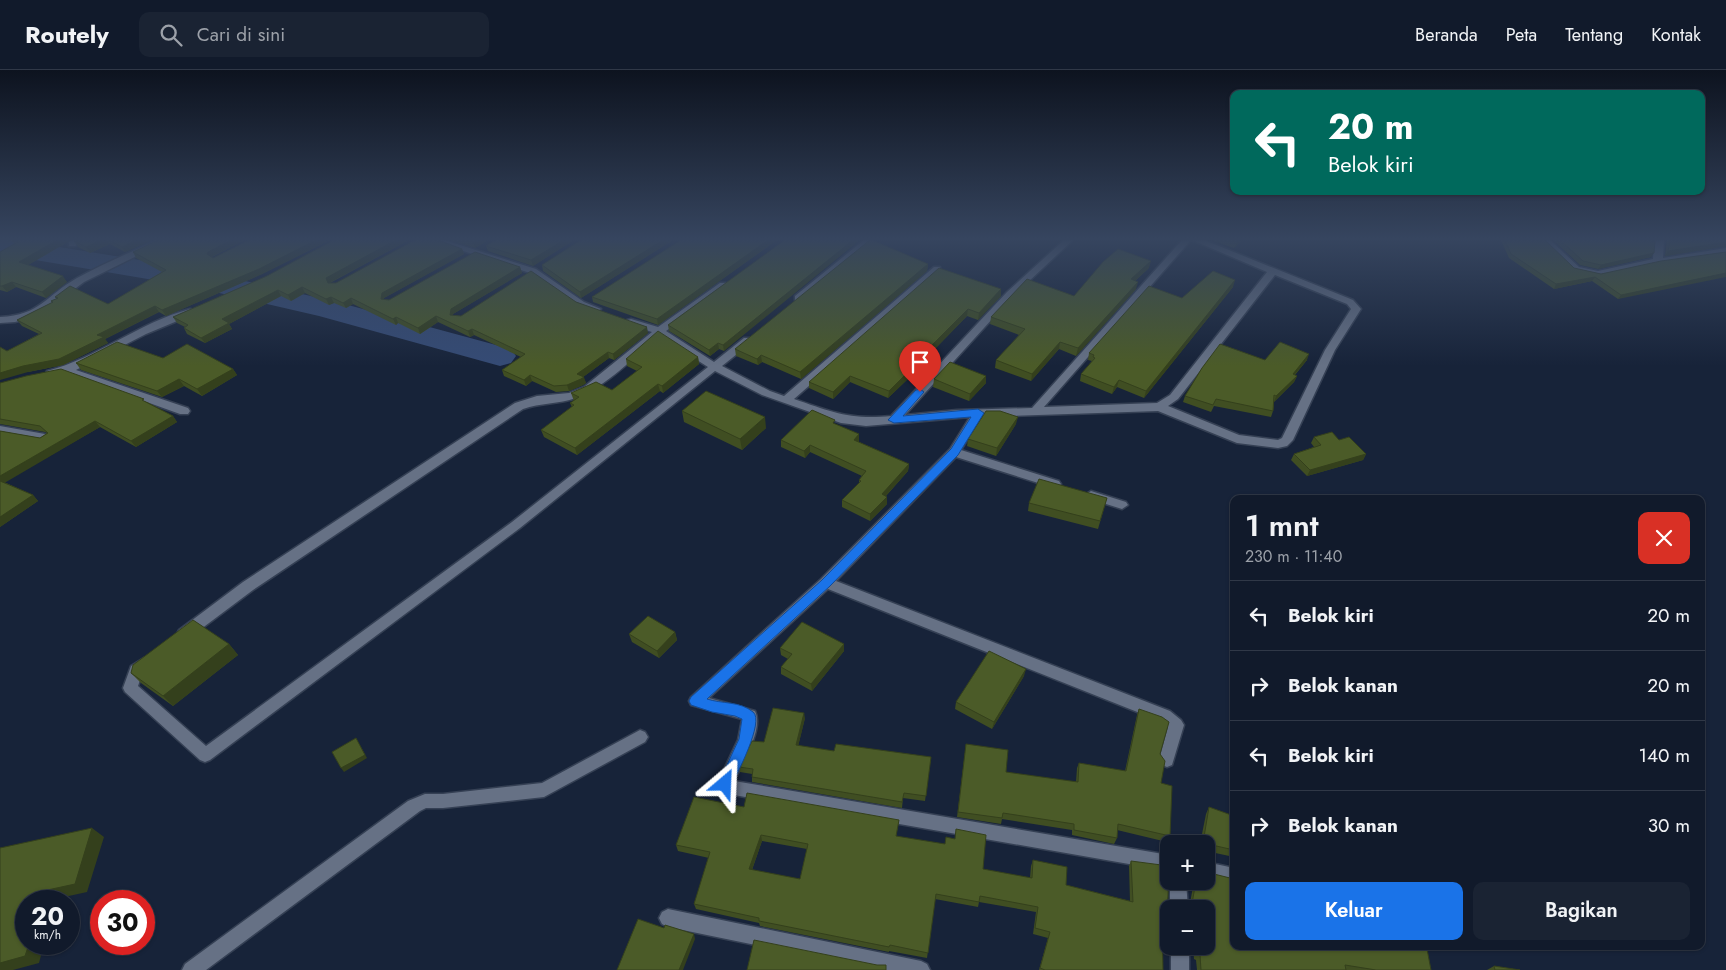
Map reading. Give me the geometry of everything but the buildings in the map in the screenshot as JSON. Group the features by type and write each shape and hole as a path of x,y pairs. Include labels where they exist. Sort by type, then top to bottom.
{"street":[{"path":"0,320 18,320 41,311 78,282"},
{"path":"551,282 607,313"},
{"path":"174,642 248,586 519,406 537,400 571,396 588,389 659,331 727,282"},
{"path":"791,304 819,282"},
{"path":"786,400 923,282"},
{"path":"894,420 1006,292 1018,282"},
{"path":"1035,410 1149,282"},
{"path":"1159,406 1174,397 1264,282"},
{"path":"624,319 659,331 715,367 766,393 841,419 866,422 978,413 1159,406 1237,438 1278,444 1286,440 1330,350 1356,309 1350,302 1302,282"},
{"path":"38,375 66,370 142,332 198,308"},
{"path":"151,659 136,670 130,688 205,755 516,525 753,335"},
{"path":"66,370 184,411"},
{"path":"978,413 954,452 826,583 696,701 712,707 737,710 750,716 746,740 725,784 726,786 1160,861"},
{"path":"0,430 45,438"},
{"path":"954,452 1122,505"},
{"path":"826,583 1165,716 1176,725 1167,760"},
{"path":"191,970 414,806 434,800 442,801 544,790 640,736"},
{"path":"1215,872 1230,875"},
{"path":"668,918 921,970"},
{"path":"1180,955 1180,970"}],"waterway":[{"path":"210,282 326,309 500,356"}],"route":[{"path":"725,784 746,740 750,716 737,710 726,707 712,707 696,701 708,693 826,583 954,452 978,413 894,420 920,392"}]}
